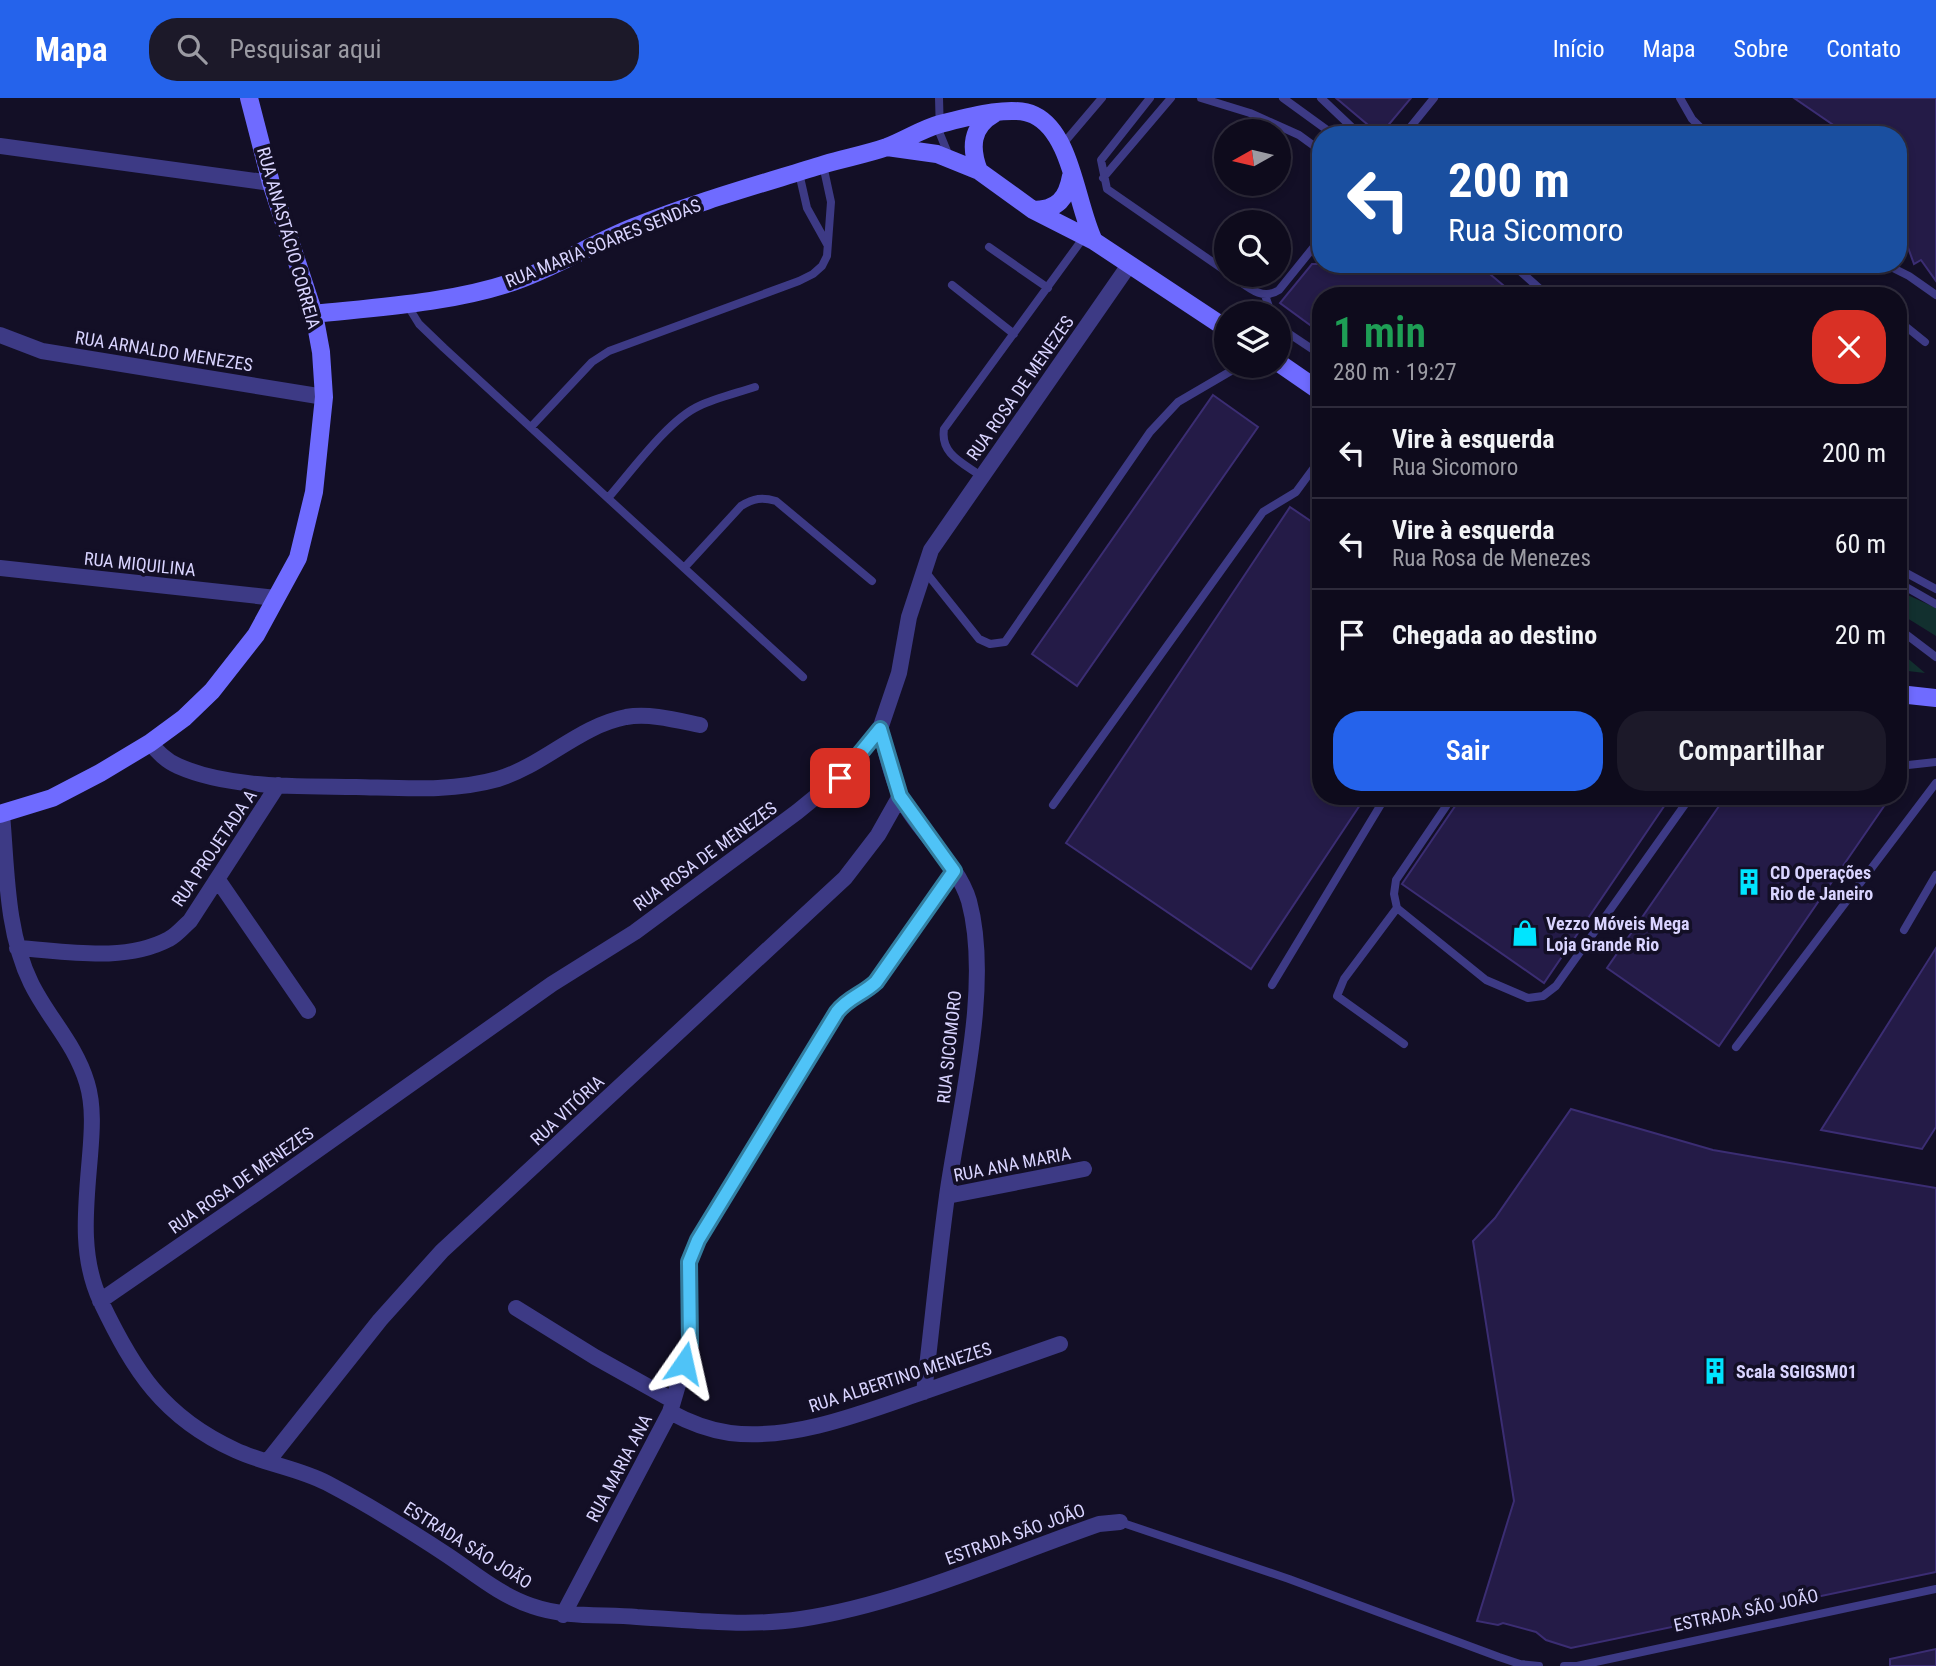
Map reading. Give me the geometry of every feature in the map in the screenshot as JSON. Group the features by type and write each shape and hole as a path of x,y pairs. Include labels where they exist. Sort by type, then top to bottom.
{"main road":[{"name":"RUA ANASTÁCIO CORREIA","path":"1,814 52,798 100,773 150,743 184,718 212,691 256,635 298,558 314,492 324,397 321,352 314,314 271,183 249,98"},
{"name":"RUA MARIA SOARES SENDAS","path":"314,314 465,294 513,282 680,209 887,146 939,125 997,112 1034,114 1053,129 1072,172 1089,239"},
{"path":"979,172 973,154 975,135 982,121 997,112"},
{"name":"RUA MARIA SOARES SENDAS","path":"887,146 950,158 979,172 1033,210 1089,239 1214,321"},
{"path":"1033,210 1051,208 1062,201 1072,172"},
{"path":"1291,372 1312,387"},
{"path":"1907,695 1936,698"}],"street":[{"path":"0,146 271,183"},
{"name":"RUA ROSA DE MENEZES","path":"100,1301 552,984 635,932 840,778 880,729 899,673 909,617 931,550 1129,265"},
{"name":"RUA ARNALDO MENEZES","path":"0,335 42,351 324,397"},
{"name":"RUA MIQUILINA","path":"0,568 276,598"},
{"path":"150,743 169,761 215,778 278,785 414,788 460,786 523,771 608,722 629,716 661,717 699,724"},
{"name":"RUA SICOMORO","path":"880,729 900,796 954,871 968,900 974,932 975,994 924,1392"},
{"name":"RUA PROJETADA A","path":"17,948 97,953 129,952 152,947 172,938 190,921 278,785"},
{"name":"RUA VITÓRIA","path":"268,1461 380,1320 442,1251 763,957 845,878 878,835 900,796"},
{"name":"ESTRADA SÃO JOÃO","path":"1,814 17,948 32,985 76,1052 89,1087 92,1127 87,1200 87,1253 91,1276 100,1301 139,1372 159,1399 180,1419 237,1452 300,1471 326,1482 378,1512 494,1587 528,1605 563,1615 736,1623 800,1619 856,1608 1099,1524 1120,1522"},
{"name":"RUA MARIA ANA","path":"563,1615 671,1406 690,1344 689,1262 698,1240 837,1012 855,995 876,982 954,871"},
{"path":"218,880 309,1011"},
{"name":"RUA ANA MARIA","path":"947,1196 1084,1169"},
{"name":"RUA ALBERTINO MENEZES","path":"516,1308 671,1406 697,1427 731,1433 761,1434 794,1430 861,1413 1060,1344"}],"lane":[{"path":"939,98 939,125 950,158"},
{"path":"1062,145 1102,98"},
{"path":"1150,98 1101,160 1107,189 1214,263"},
{"path":"1103,178 1171,98"},
{"path":"1201,98 1250,113 1299,135 1312,144"},
{"path":"1283,98 1322,126"},
{"path":"1321,98 1351,126"},
{"path":"1411,126 1434,98"},
{"path":"1679,98 1699,126"},
{"path":"531,427 592,362 610,351 813,274 822,266 827,256 831,202 822,165"},
{"path":"799,173 807,208 827,244"},
{"path":"981,476 950,455 943,439 944,429 1048,288 1089,239"},
{"path":"989,247 1048,288"},
{"path":"1249,287 1258,293 1272,295 1312,249"},
{"path":"1522,273 1538,287"},
{"path":"1903,273 1936,295"},
{"path":"951,285 1014,334"},
{"path":"1265,295 1267,301"},
{"path":"406,303 419,324 803,677"},
{"path":"1907,327 1925,342"},
{"path":"1291,335 1312,349"},
{"path":"924,570 979,639 990,643 1005,642 1150,432 1178,401 1220,378"},
{"path":"608,498 659,439 687,413 698,406 755,387"},
{"path":"1053,805 1263,512 1296,492 1312,470"},
{"path":"684,568 741,506 751,499 764,497 776,501 872,581"},
{"path":"1907,573 1936,589"},
{"path":"1907,588 1936,604"},
{"path":"1907,635 1936,657"},
{"path":"1907,765 1936,762"},
{"path":"1736,1047 1936,783"},
{"path":"1272,985 1381,805"},
{"path":"1446,805 1396,880 1394,894 1398,908 1486,980 1528,998 1543,996 1556,986 1685,805"},
{"path":"1905,930 1936,875"},
{"path":"1398,908 1344,979 1337,996 1404,1044"},
{"name":"ESTRADA SÃO JOÃO","path":"1120,1522 1289,1579 1499,1657 1520,1664 1539,1666"},
{"name":"ESTRADA SÃO JOÃO","path":"1564,1666 1936,1588"}],"green space":[{"path":"1907,595 1936,608 1936,636 1907,618"},
{"path":"1907,658 1925,673 1907,671"}],"building":[{"path":"1336,98 1411,98 1388,126 1369,126"},
{"path":"1794,98 1936,98 1936,281 1921,260 1914,264 1907,245 1907,126 1835,126"},
{"path":"1312,264 1312,273 1489,273 1505,287 1312,287 1312,326 1291,311 1291,301 1282,301"},
{"path":"1213,395 1258,427 1077,686 1032,654"},
{"path":"1290,507 1312,522 1312,805 1360,805 1251,969 1066,843"},
{"name":"Vezzo Móveis Mega Loja Grande Rio","path":"1456,805 1665,805 1544,983 1402,884"},
{"name":"CD Operações Rio de Janeiro","path":"1720,805 1885,805 1719,1046 1607,968"},
{"path":"1936,948 1936,1127 1922,1149 1821,1130"},
{"name":"Scala SGIGSM01","path":"1571,1109 1713,1150 1936,1188 1936,1572 1571,1648 1546,1640 1536,1632 1503,1623 1498,1625 1477,1621 1514,1501 1473,1241 1495,1218"},
{"path":"1936,1649 1936,1666 1890,1666 1890,1659"}],"place":[{"name":"CD Operações Rio de Janeiro","path":"1749,882"},
{"name":"Vezzo Móveis Mega Loja Grande Rio","path":"1525,933"},
{"name":"Scala SGIGSM01","path":"1715,1371"}],"route":[{"path":"684,1363 690,1344 689,1262 698,1240 837,1012 855,995 876,982 954,871 900,796 880,729 840,778"}]}
